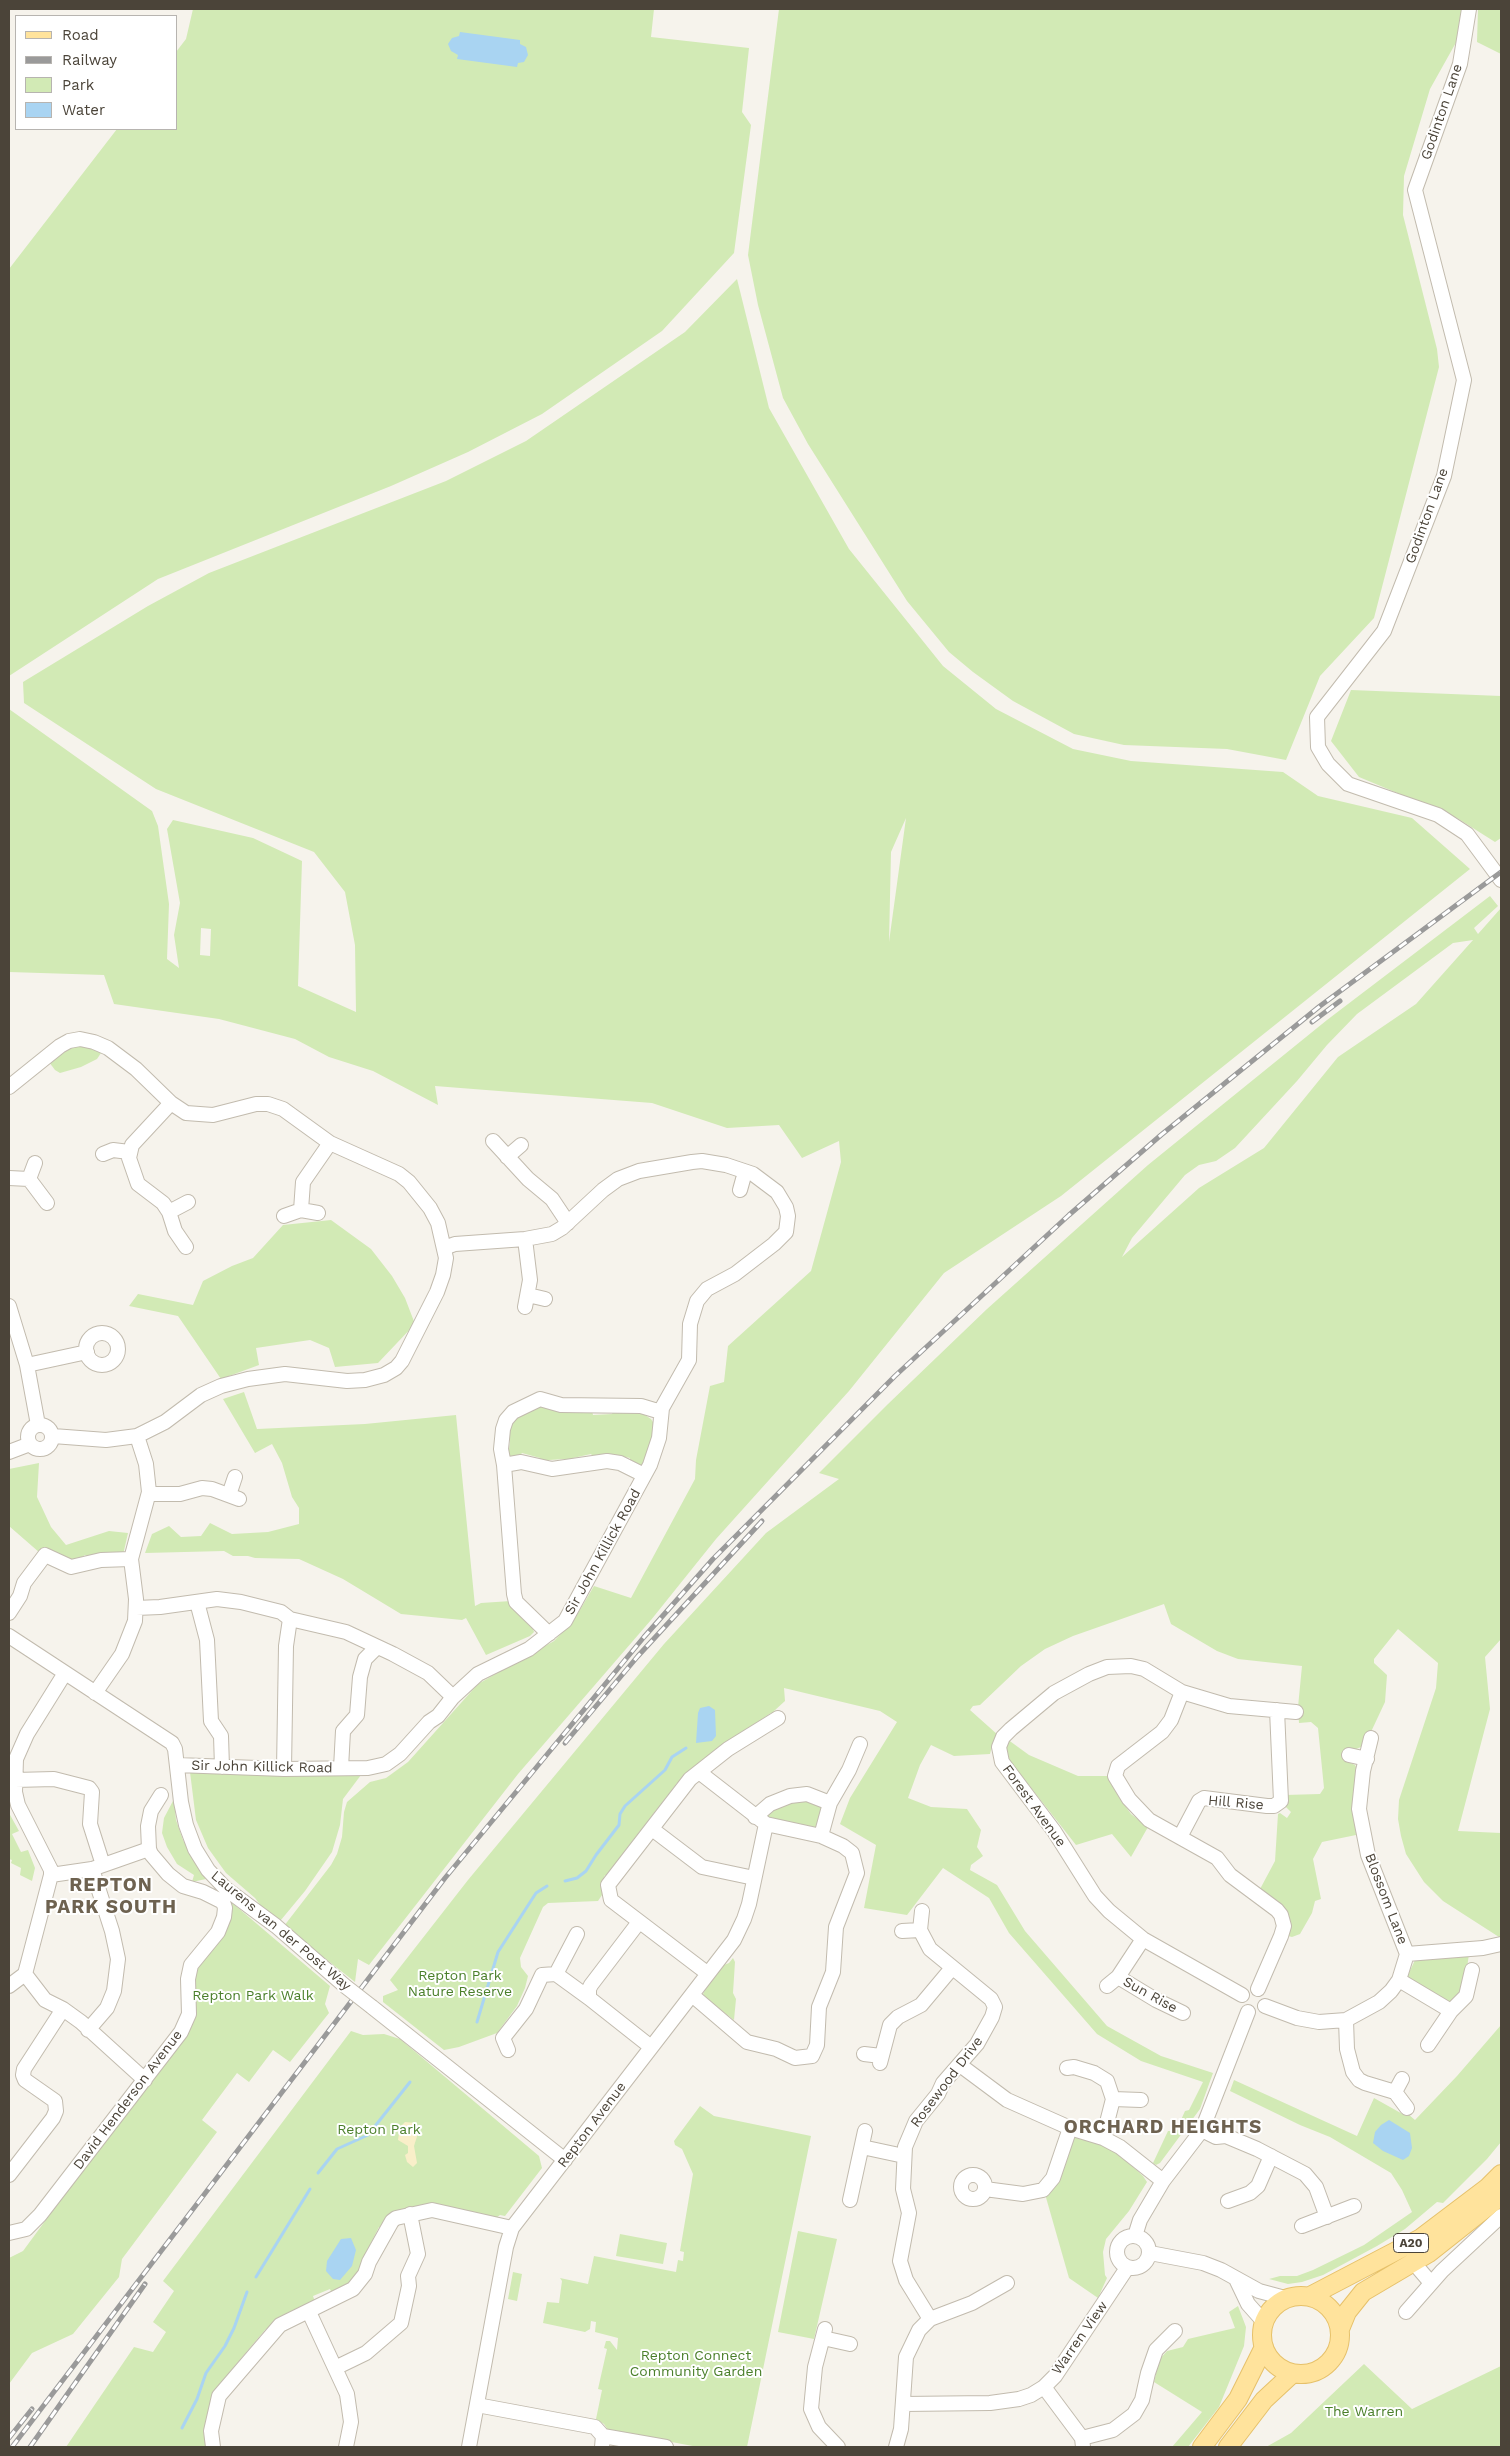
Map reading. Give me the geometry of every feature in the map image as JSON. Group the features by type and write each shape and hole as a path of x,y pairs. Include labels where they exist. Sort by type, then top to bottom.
{"main road":[{"name":"A20","path":"1310,2296 1421,2238 1487,2188 1501,2174"},
{"name":"A20","path":"1340,2329 1347,2312 1363,2292 1413,2262 1462,2229 1501,2196"},
{"path":"1297,2295 1310,2296 1325,2303 1334,2313 1340,2329 1339,2345 1334,2357 1320,2370 1306,2374 1292,2374 1279,2367 1270,2359 1264,2347 1262,2338 1264,2322 1271,2309 1286,2298 1297,2295"},
{"path":"1202,2447 1238,2399 1264,2347"},
{"path":"1228,2447 1264,2400 1292,2374"}],"street":[{"name":"Godinton Lane","path":"1469,9 1460,64 1415,190 1464,380 1444,476 1384,631 1317,717 1318,747 1328,764 1348,784 1438,815 1467,834 1501,880"},
{"path":"9,1087 43,1057 69,1041 80,1039 108,1048 136,1069 171,1103 186,1113 204,1116 225,1113 245,1105 268,1104 283,1109 330,1143 399,1174 409,1182 430,1208 438,1223 446,1258 444,1275 437,1292 402,1361 396,1368 384,1375 365,1380 347,1381 285,1374 235,1382 201,1395 165,1422 137,1436 106,1440 53,1436"},
{"path":"171,1103 132,1145 129,1152 132,1170 138,1184 162,1203 169,1212 175,1231 186,1247"},
{"path":"493,1142 528,1178 552,1199 568,1223"},
{"path":"301,1210 303,1182 330,1143"},
{"path":"507,1156 521,1145"},
{"path":"103,1154 113,1150 129,1152"},
{"path":"444,1248 454,1244 525,1239 552,1234 568,1223 603,1190 618,1179 639,1171 702,1161 749,1173 740,1190"},
{"path":"29,1179 35,1164"},
{"name":"Sir John Killick Road","path":"178,1766 284,1769 375,1767 392,1760 478,1674 529,1649 549,1634 570,1614 644,1475 659,1438 661,1412 689,1360 690,1324 697,1301 712,1286 736,1274 750,1264 786,1232 788,1216 782,1199 770,1185 749,1173"},
{"path":"9,1178 29,1179"},
{"path":"29,1179 47,1203"},
{"path":"169,1212 188,1202"},
{"path":"284,1216 301,1210 318,1213"},
{"path":"525,1239 530,1280 527,1301 545,1299"},
{"path":"9,1306 27,1365 38,1425"},
{"path":"27,1365 86,1352"},
{"path":"549,1634 516,1602 514,1594 502,1439 506,1420 520,1407 540,1399 561,1405 641,1406 661,1412"},
{"path":"38,1425 46,1426 53,1436 51,1444 44,1449 36,1449 30,1444 29,1432 38,1425"},
{"path":"95,1693 126,1645 133,1626 136,1608 132,1559 149,1494 149,1478 137,1436"},
{"path":"9,1452 30,1444"},
{"path":"504,1465 521,1462 552,1470 608,1461 620,1464 644,1475"},
{"path":"149,1494 180,1494 202,1488 234,1497 235,1477"},
{"path":"9,1613 20,1596 24,1583 45,1555 71,1568 101,1560 132,1559"},
{"path":"136,1608 160,1607 217,1599 241,1602 281,1612 290,1619 334,1628 377,1647 428,1673 453,1697"},
{"path":"197,1602 207,1640 211,1721 221,1736 222,1767"},
{"path":"284,1769 286,1651 290,1619"},
{"name":"Laurens van der Post Way","path":"9,1636 172,1743 175,1748 181,1802 186,1825 195,1849 208,1870 226,1889 276,1926 345,1986 565,2160"},
{"path":"341,1768 343,1731 357,1715 360,1676 366,1659 377,1647"},
{"name":"Forest Avenue","path":"1242,1995 1143,1939 1116,1917 1096,1896 1054,1831 1002,1762 999,1747 1003,1737 1011,1729 1054,1693 1099,1669 1123,1666 1144,1669 1182,1692 1229,1706 1296,1712"},
{"path":"9,1986 25,1974 51,1875 51,1870 14,1806 16,1759 23,1741 65,1673"},
{"path":"1182,1692 1171,1720 1162,1732 1118,1766 1115,1772 1120,1786 1137,1810 1149,1820 1217,1858 1230,1875 1281,1915 1284,1926 1281,1936 1258,1989"},
{"name":"Hill Rise","path":"1180,1837 1199,1801 1204,1798 1267,1806 1274,1806 1281,1801 1277,1710"},
{"path":"707,1973 611,1900 608,1885 682,1788 698,1772 728,1749 778,1718"},
{"name":"Blossom Lane","path":"1265,2006 1297,2018 1320,2022 1346,2020 1379,2002 1399,1980 1407,1954 1374,1872 1364,1838 1359,1809 1363,1771 1372,1738"},
{"path":"822,1836 830,1802 849,1770 860,1744"},
{"path":"1349,1755 1367,1759"},
{"path":"692,1995 747,2042 776,2049 795,2058 812,2056 817,2045 817,2016 833,1972 833,1941 836,1925 857,1873 852,1853 835,1842 822,1836 760,1820 698,1772"},
{"path":"15,1780 54,1779 90,1788 92,1792 90,1824 118,1960 116,1985 108,2008 88,2030"},
{"path":"760,1820 770,1804 790,1796 806,1794 830,1802"},
{"path":"51,1875 98,1867 149,1850 148,1826 151,1811 161,1795"},
{"name":"Repton Avenue","path":"469,2447 506,2247 512,2228 692,1995 738,1932 747,1910 754,1878 760,1820"},
{"path":"652,1829 702,1867 754,1878"},
{"name":"David Henderson Avenue","path":"9,2233 26,2229 40,2215 181,2032 189,2014 188,1979 191,1965 218,1932 224,1917 225,1908 223,1902 216,1897 183,1886 168,1874 149,1850"},
{"path":"902,1931 920,1930 922,1911"},
{"path":"589,1998 591,1985 638,1922"},
{"name":"Rosewood Drive","path":"920,1930 930,1949 991,1999 995,2007 987,2028 960,2065 943,2082 938,2094 916,2121 908,2139 904,2156 904,2175 912,2196 900,2261 906,2280 930,2319"},
{"path":"556,1974 577,1934"},
{"name":"Sun Rise","path":"1143,1939 1113,1982 1182,2012"},
{"path":"1407,1954 1483,1948 1501,1944"},
{"path":"864,2054 880,2059 890,2025 898,2017 921,2005 952,1968"},
{"path":"1428,2045 1451,2011 1466,1996 1472,1970"},
{"path":"25,1974 45,2000 64,2009 145,2080"},
{"path":"508,2050 503,2038 526,2009 539,1978 545,1974 556,1974 651,2047"},
{"path":"1399,1980 1451,2011"},
{"path":"1248,1989 1258,1989 1265,1996 1265,2006 1258,2013 1248,2012 1241,2004 1242,1995 1248,1989"},
{"path":"9,2174 54,2118 56,2111 55,2101 22,2076 24,2069 64,2009"},
{"path":"1135,2236 1140,2220 1163,2181 1202,2130 1248,2012"},
{"path":"1346,2020 1347,2049 1353,2072 1365,2084 1395,2092 1407,2108"},
{"path":"960,2065 1001,2096 1070,2128 1103,2138 1120,2147 1163,2181"},
{"path":"1068,2068 1074,2067 1102,2076 1110,2086 1113,2099 1103,2138"},
{"path":"1395,2092 1402,2079"},
{"path":"1113,2099 1140,2100"},
{"path":"985,2189 1023,2194 1043,2190 1053,2178 1070,2128"},
{"path":"1202,2130 1216,2137 1226,2136 1297,2169 1310,2179 1327,2217"},
{"path":"850,2200 865,2131"},
{"path":"862,2147 904,2156"},
{"path":"1228,2202 1250,2193 1258,2186 1271,2156"},
{"path":"1302,2226 1354,2206"},
{"path":"213,2447 211,2431 219,2396 272,2332 280,2325 353,2289 365,2274 369,2262 392,2221 410,2214 438,2210 512,2228"},
{"path":"335,2368 366,2354 401,2323 409,2286 408,2276 418,2254 410,2214"},
{"path":"1406,2312 1431,2283 1501,2216"},
{"path":"1128,2236 1135,2236 1146,2242 1150,2252 1147,2261 1135,2269 1127,2268 1116,2255 1118,2245 1128,2236"},
{"path":"1150,2252 1203,2263 1221,2270 1259,2291 1286,2298"},
{"path":"1413,2262 1431,2283"},
{"name":"Warren View","path":"902,2404 1019,2400 1044,2387 1055,2376 1127,2268"},
{"path":"1236,2279 1248,2304 1264,2322"},
{"path":"896,2447 901,2434 908,2350 919,2330 930,2319 981,2304 1007,2283"},
{"path":"309,2312 350,2402 351,2422 346,2447"},
{"path":"1044,2387 1082,2442 1113,2430 1134,2414 1142,2400 1154,2355 1175,2331"},
{"path":"838,2447 819,2427 811,2409 813,2379 824,2334 850,2344"},
{"path":"477,2404 595,2427 602,2442 666,2447"}],"green space":[{"path":"193,9 654,9 651,37 749,48 742,112 751,125 734,253 662,331 542,414 468,452 391,486 158,579 9,676 9,269 116,130 178,130 178,49 186,39"},
{"path":"779,9 1466,9 1463,30 1430,89 1404,176 1403,215 1437,349 1439,367 1374,618 1320,676 1286,760 1227,749 1124,745 1074,734 1013,701 973,672 949,652 907,601 808,444 783,398 758,305 748,255"},
{"path":"1478,9 1501,9 1501,54 1477,42"},
{"path":"737,279 769,408 849,549 943,666 996,709 1073,749 1131,761 1283,772 1318,796 1412,818 1470,869 1061,1196 944,1273 849,1391 716,1539 651,1620 518,1774 369,1965 358,1959 355,1982 284,1926 331,1865 337,1854 342,1837 344,1812 347,1802 370,1782 386,1778 408,1762 478,1684 554,1641 574,1620 594,1586 631,1598 695,1479 696,1460 710,1386 724,1382 728,1346 811,1271 841,1162 839,1141 802,1158 779,1125 727,1128 652,1103 435,1086 438,1105 373,1071 329,1057 295,1039 219,1019 114,1004 104,975 9,972 9,709 152,811 158,826 169,904 167,959 179,968 174,935 180,903 167,829 173,820 253,838 302,861 298,986 356,1012 355,945 345,892 314,852 156,789 24,703 23,682 148,606 209,573 446,481 526,441 685,332","holes":["906,818 889,942 891,852","201,928 211,929 210,956 200,955"]},
{"path":"1351,690 1501,696 1501,838 1495,842 1457,818 1359,777 1331,741"},
{"name":"Repton Park Nature Reserve","path":"1490,896 1498,906 1474,928 1478,934 1501,908 1501,1639 1485,1657 1490,1709 1458,1831 1501,1833 1501,1937 1443,1901 1424,1882 1406,1854 1401,1836 1398,1819 1399,1800 1436,1688 1438,1663 1398,1629 1374,1659 1374,1663 1387,1675 1385,1702 1370,1734 1366,1733 1361,1747 1356,1749 1349,1748 1346,1761 1355,1765 1357,1769 1354,1813 1356,1835 1322,1842 1313,1859 1321,1899 1315,1901 1312,1913 1300,1934 1292,1937 1288,1936 1290,1929 1286,1910 1278,1901 1259,1891 1275,1861 1278,1814 1280,1813 1287,1818 1291,1812 1285,1806 1285,1795 1320,1794 1324,1788 1318,1728 1311,1722 1299,1723 1298,1707 1302,1666 1238,1659 1217,1651 1171,1624 1164,1604 1073,1636 1045,1649 1021,1666 980,1705 973,1706 970,1710 998,1735 993,1742 990,1754 954,1756 931,1745 920,1765 908,1798 931,1807 967,1809 981,1830 977,1847 983,1856 971,1865 970,1870 997,1885 1025,1931 1107,2026 1161,2056 1213,2073 1200,2109 1160,2163 1156,2165 1153,2163 1168,2131 1176,2131 1185,2111 1189,2110 1203,2082 1141,2061 1097,2034 1009,1933 989,1898 943,1868 907,1915 864,1908 876,1845 840,1824 850,1798 897,1722 880,1711 784,1688 785,1701 774,1711 773,1715 771,1713 738,1735 680,1785 677,1783 666,1798 668,1800 665,1800 653,1814 655,1816 644,1833 640,1831 612,1868 608,1877 605,1875 601,1885 604,1886 602,1895 598,1901 548,1903 543,1907 520,1958 521,1967 528,1976 525,1988 517,2006 497,2033 459,2047 444,2050 383,2002 383,1996 398,1990 390,1980 468,1880 664,1644 766,1533 839,1479 819,1473 987,1309 1148,1165 1327,1020","holes":["1473,940 1416,1004 1338,1057 1264,1148 1199,1188 1122,1257 1132,1238 1185,1175 1199,1165 1216,1161 1235,1148 1357,1014 1453,943"]},
{"path":"76,1043 103,1050 97,1059 81,1067 60,1073 55,1070 49,1062 61,1050"},
{"path":"331,1220 371,1249 392,1276 405,1298 415,1324 378,1363 335,1367 329,1348 310,1340 256,1348 259,1365 221,1379 178,1316 129,1306 138,1294 193,1305 203,1281 232,1266 253,1258 283,1225"},
{"path":"244,1392 257,1429 365,1424 456,1415 475,1606 481,1603 511,1601 532,1626 534,1632 530,1636 486,1655 466,1618 462,1620 401,1614 343,1579 299,1559 233,1556 224,1551 145,1553 152,1534 169,1526 181,1537 201,1536 210,1523 232,1534 268,1532 299,1524 299,1508 292,1497 282,1463 272,1444 255,1453 223,1399"},
{"path":"541,1404 561,1413 573,1413 579,1409 592,1411 593,1415 612,1414 613,1411 632,1411 645,1415 651,1419 657,1428 648,1462 640,1467 630,1463 630,1458 612,1454 608,1458 594,1458 591,1454 573,1458 572,1463 568,1464 565,1459 549,1460 545,1464 541,1463 540,1458 522,1453 518,1458 509,1459 505,1453 509,1449 510,1442 507,1433 513,1419"},
{"path":"39,1463 37,1497 51,1527 66,1545 109,1531 128,1533 123,1555 89,1558 85,1555 73,1563 40,1553 9,1526 9,1469"},
{"path":"1007,1739 1029,1755 1078,1776 1108,1776 1118,1796 1131,1814 1148,1827 1131,1857 1112,1834 1076,1845 1017,1770 1013,1769 1004,1754"},
{"path":"190,1772 361,1775 343,1799 340,1825 332,1852 305,1891 276,1926 255,1898 226,1873 208,1848 196,1820"},
{"path":"174,1799 176,1820 183,1840 206,1879 192,1882 194,1875 177,1864 167,1847 162,1833 164,1818"},
{"path":"794,1799 823,1804 818,1829 765,1816 765,1813"},
{"path":"9,1813 19,1831 12,1834 21,1852 28,1850 35,1868 32,1881 20,1875 21,1868 11,1863 12,1860 9,1859"},
{"name":"Repton Park Walk","path":"230,1901 330,1986 325,2004 329,2013 290,2062 273,2050 249,2082 237,2073 202,2120 217,2132 122,2259 119,2277 73,2334 32,2353 9,2384 9,2258 23,2251 179,2039 193,2010 196,1971 205,1951 221,1933"},
{"path":"1469,1954 1463,1996 1450,2004 1406,1979 1415,1960"},
{"path":"733,1958 735,1962 733,1993 736,1999 734,2020 705,1998 703,1994 724,1965"},
{"path":"1501,2025 1501,2142 1487,2159 1443,2203 1437,2202 1405,2229 1377,2246 1323,2275 1302,2282 1288,2284 1269,2279 1280,2276 1297,2276 1313,2270 1364,2245 1412,2212 1402,2190 1391,2173 1330,2137 1300,2125 1230,2091 1234,2080 1357,2136 1374,2098 1406,2116 1408,2114 1415,2120 1457,2076"},
{"name":"Repton Park","path":"351,2031 363,2035 384,2034 400,2039 539,2156 542,2168 505,2216 500,2215 496,2218 392,2212 383,2228 379,2227 361,2263 360,2276 333,2296 330,2289 313,2296 316,2305 276,2322 265,2330 217,2387 208,2447 66,2447 134,2347 153,2352 166,2332 153,2322 174,2291 163,2281"},
{"name":"Repton Connect Community Garden","path":"700,2106 714,2116 811,2136 747,2447 698,2447 608,2430 604,2424 596,2419 602,2390 598,2389 607,2349 604,2348 606,2341 610,2341 617,2350 618,2338 595,2332 596,2322 591,2321 590,2329 585,2332 543,2323 547,2302 559,2303 562,2281 560,2278 588,2284 594,2256 676,2272 678,2260 683,2261 684,2252 680,2251 693,2174 682,2149 675,2145 674,2141"},
{"path":"1077,2136 1098,2142 1119,2154 1147,2182 1129,2211 1106,2239 1103,2252 1105,2275 1107,2278 1098,2298 1069,2278 1045,2194 1073,2140"},
{"path":"798,2231 837,2239 814,2339 778,2332"},
{"path":"620,2234 667,2243 663,2264 616,2256"},
{"path":"513,2272 522,2274 517,2301 508,2299"},
{"path":"1238,2306 1246,2327 1244,2346 1219,2407 1188,2447 1172,2447 1202,2412 1154,2382 1159,2360 1167,2351 1183,2347 1188,2339 1235,2328 1229,2312"},
{"name":"The Warren","path":"1364,2364 1412,2409 1501,2366 1501,2447 1266,2447 1291,2433"}],"sand":[{"path":"405,2122 415,2123 419,2130 414,2146 417,2163 413,2167 407,2162 405,2155 408,2153 408,2146 398,2140 400,2127"}],"water":[{"path":"460,32 520,40 520,44 526,47 528,55 524,62 518,63 517,67 457,59 458,55 451,51 448,44 452,38 459,36"},
{"path":"709,1706 715,1710 716,1736 712,1741 696,1743 698,1713 700,1708"},
{"path":"1389,2120 1410,2133 1412,2148 1409,2156 1403,2160 1383,2151 1373,2143 1375,2132"},
{"path":"351,2238 356,2250 352,2266 340,2280 333,2279 326,2271 327,2261 341,2239"}],"waterway":[{"path":"565,1881 577,1878 586,1871 619,1825 620,1814 625,1806 665,1770 672,1757 686,1748"},
{"path":"477,2022 498,1952 536,1893 547,1886"},
{"path":"318,2173 337,2149 368,2135 410,2082"},
{"path":"256,2277 310,2189"},
{"path":"182,2428 197,2399 206,2373 225,2346 234,2328 247,2292"}],"railway":[{"path":"12,2447 445,1878 644,1637 713,1559 895,1376 1069,1215 1161,1135 1320,1006 1501,872"},
{"path":"1312,1022 1340,1001"},
{"path":"565,1743 638,1656 762,1521"},
{"path":"30,2447 145,2284"},
{"path":"9,2438 32,2409"}],"district":[{"name":"REPTON PARK SOUTH","path":"111,1896"},
{"name":"ORCHARD HEIGHTS","path":"1163,2127"}]}
